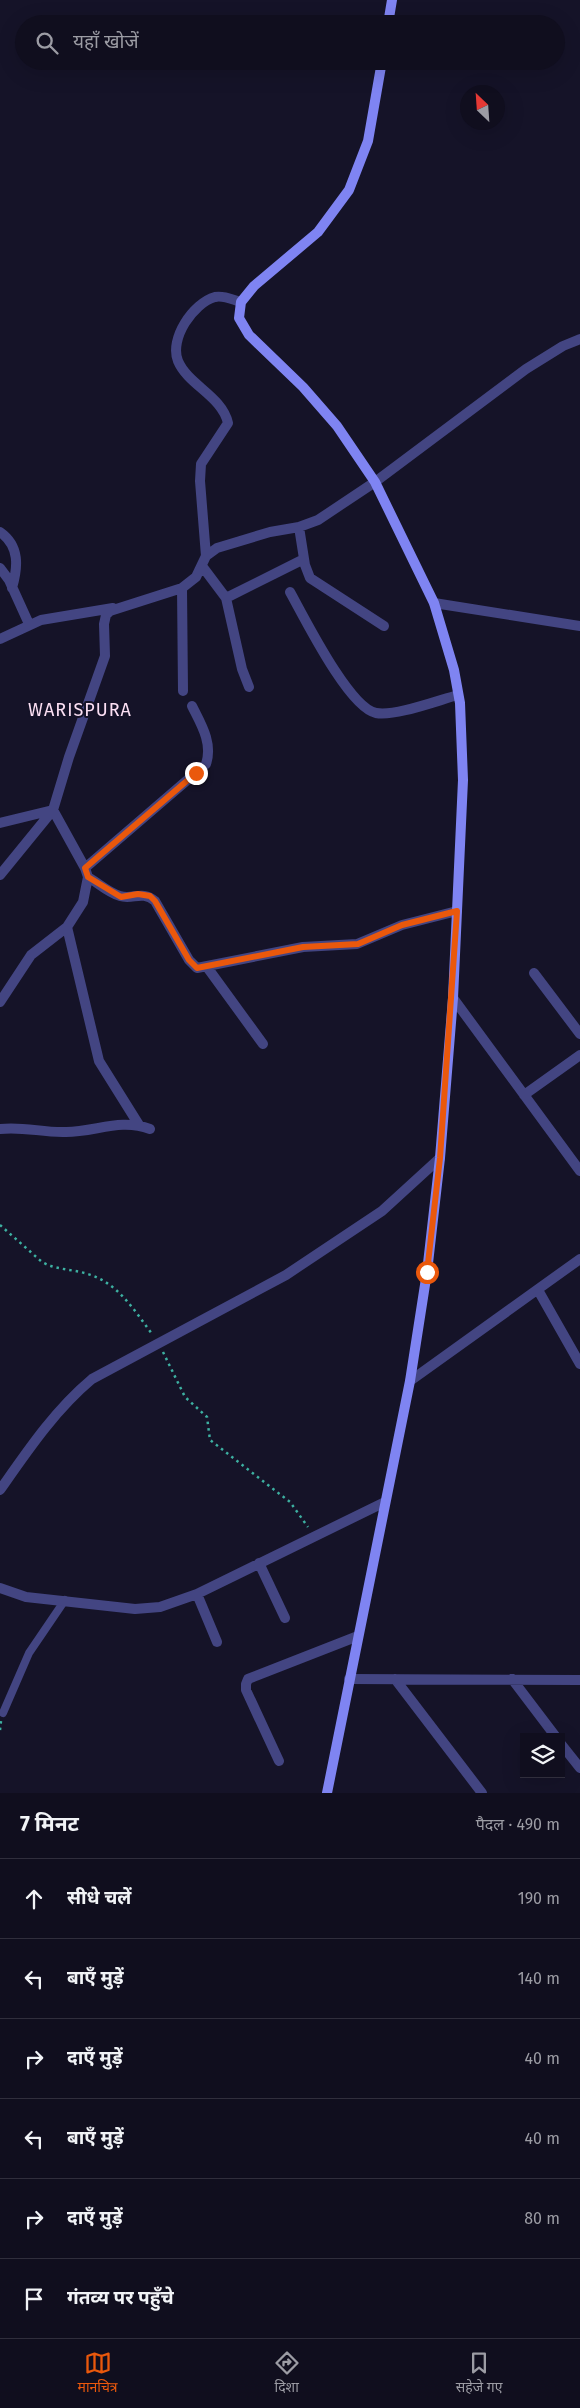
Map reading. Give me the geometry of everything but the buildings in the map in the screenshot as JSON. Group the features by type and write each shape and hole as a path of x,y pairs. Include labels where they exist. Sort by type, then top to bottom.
{"street":[{"path":"390,15 392,0"},
{"path":"327,1793 410,1381 427,1272 440,1158 453,998 463,780 458,695 454,670 434,603 375,482 337,426 303,387 249,335 239,318 241,302 254,286 318,232 349,190 368,141 380,70"},
{"path":"241,302 223,297 215,297 206,301 182,327 176,338 175,350 183,370 223,410 228,423 201,464 200,481 204,561 226,598 242,669 249,687"},
{"path":"0,639 29,624 57,617 116,607 182,588 196,577 204,561 217,548 270,532 299,527 318,520 375,482 526,369 563,346 579,340"},
{"path":"299,527 304,559 310,578 384,626"},
{"path":"0,532 8,539 16,553 17,564 12,588"},
{"path":"226,598 304,559"},
{"path":"0,568 29,624"},
{"path":"182,588 183,691"},
{"path":"290,592 331,663 360,704 368,710 376,713 391,713 458,695"},
{"path":"434,603 580,626"},
{"path":"0,875 53,810 69,757 105,656 106,615 116,607"},
{"path":"0,1002 31,955 67,927 84,902 86,872 206,764 209,754 207,742 192,706"},
{"path":"0,824 53,810"},
{"path":"53,810 86,872 121,897 138,894 150,896 155,901 192,964 197,968 207,968 303,947 358,944 402,925 457,911"},
{"path":"67,927 99,1061 139,1125"},
{"path":"207,968 263,1044"},
{"path":"534,972 580,1034"},
{"path":"453,998 580,1171"},
{"path":"524,1096 580,1055"},
{"path":"0,1129 22,1127 67,1132 118,1124 139,1125 150,1128"},
{"path":"0,1490 46,1425 92,1379 268,1286 382,1211 440,1158"},
{"path":"410,1381 580,1259"},
{"path":"538,1290 580,1364"},
{"path":"0,1593 147,1609 178,1602 385,1502"},
{"path":"259,1563 285,1618"},
{"path":"0,1588 12,1593"},
{"path":"197,1594 217,1642"},
{"path":"279,1761 246,1690 248,1679 358,1636"},
{"path":"349,1679 580,1680"},
{"path":"395,1679 482,1793"},
{"path":"512,1679 553,1733"},
{"path":"565,1749 580,1768"}],"lane":[{"path":"3,1713 32,1648 65,1600"}],"path":[{"path":"0,1225 49,1266 88,1274 119,1292 159,1342 185,1397 207,1417 210,1440 290,1502 302,1516 314,1536"}],"district":[{"name":"WARISPURA","path":"80,710"}],"route":[{"path":"196,773 85,868 88,877 121,897 138,894 150,896 155,901 189,960 197,968 207,968 303,947 358,944 402,925 457,911 453,998 440,1158 427,1272"}]}
